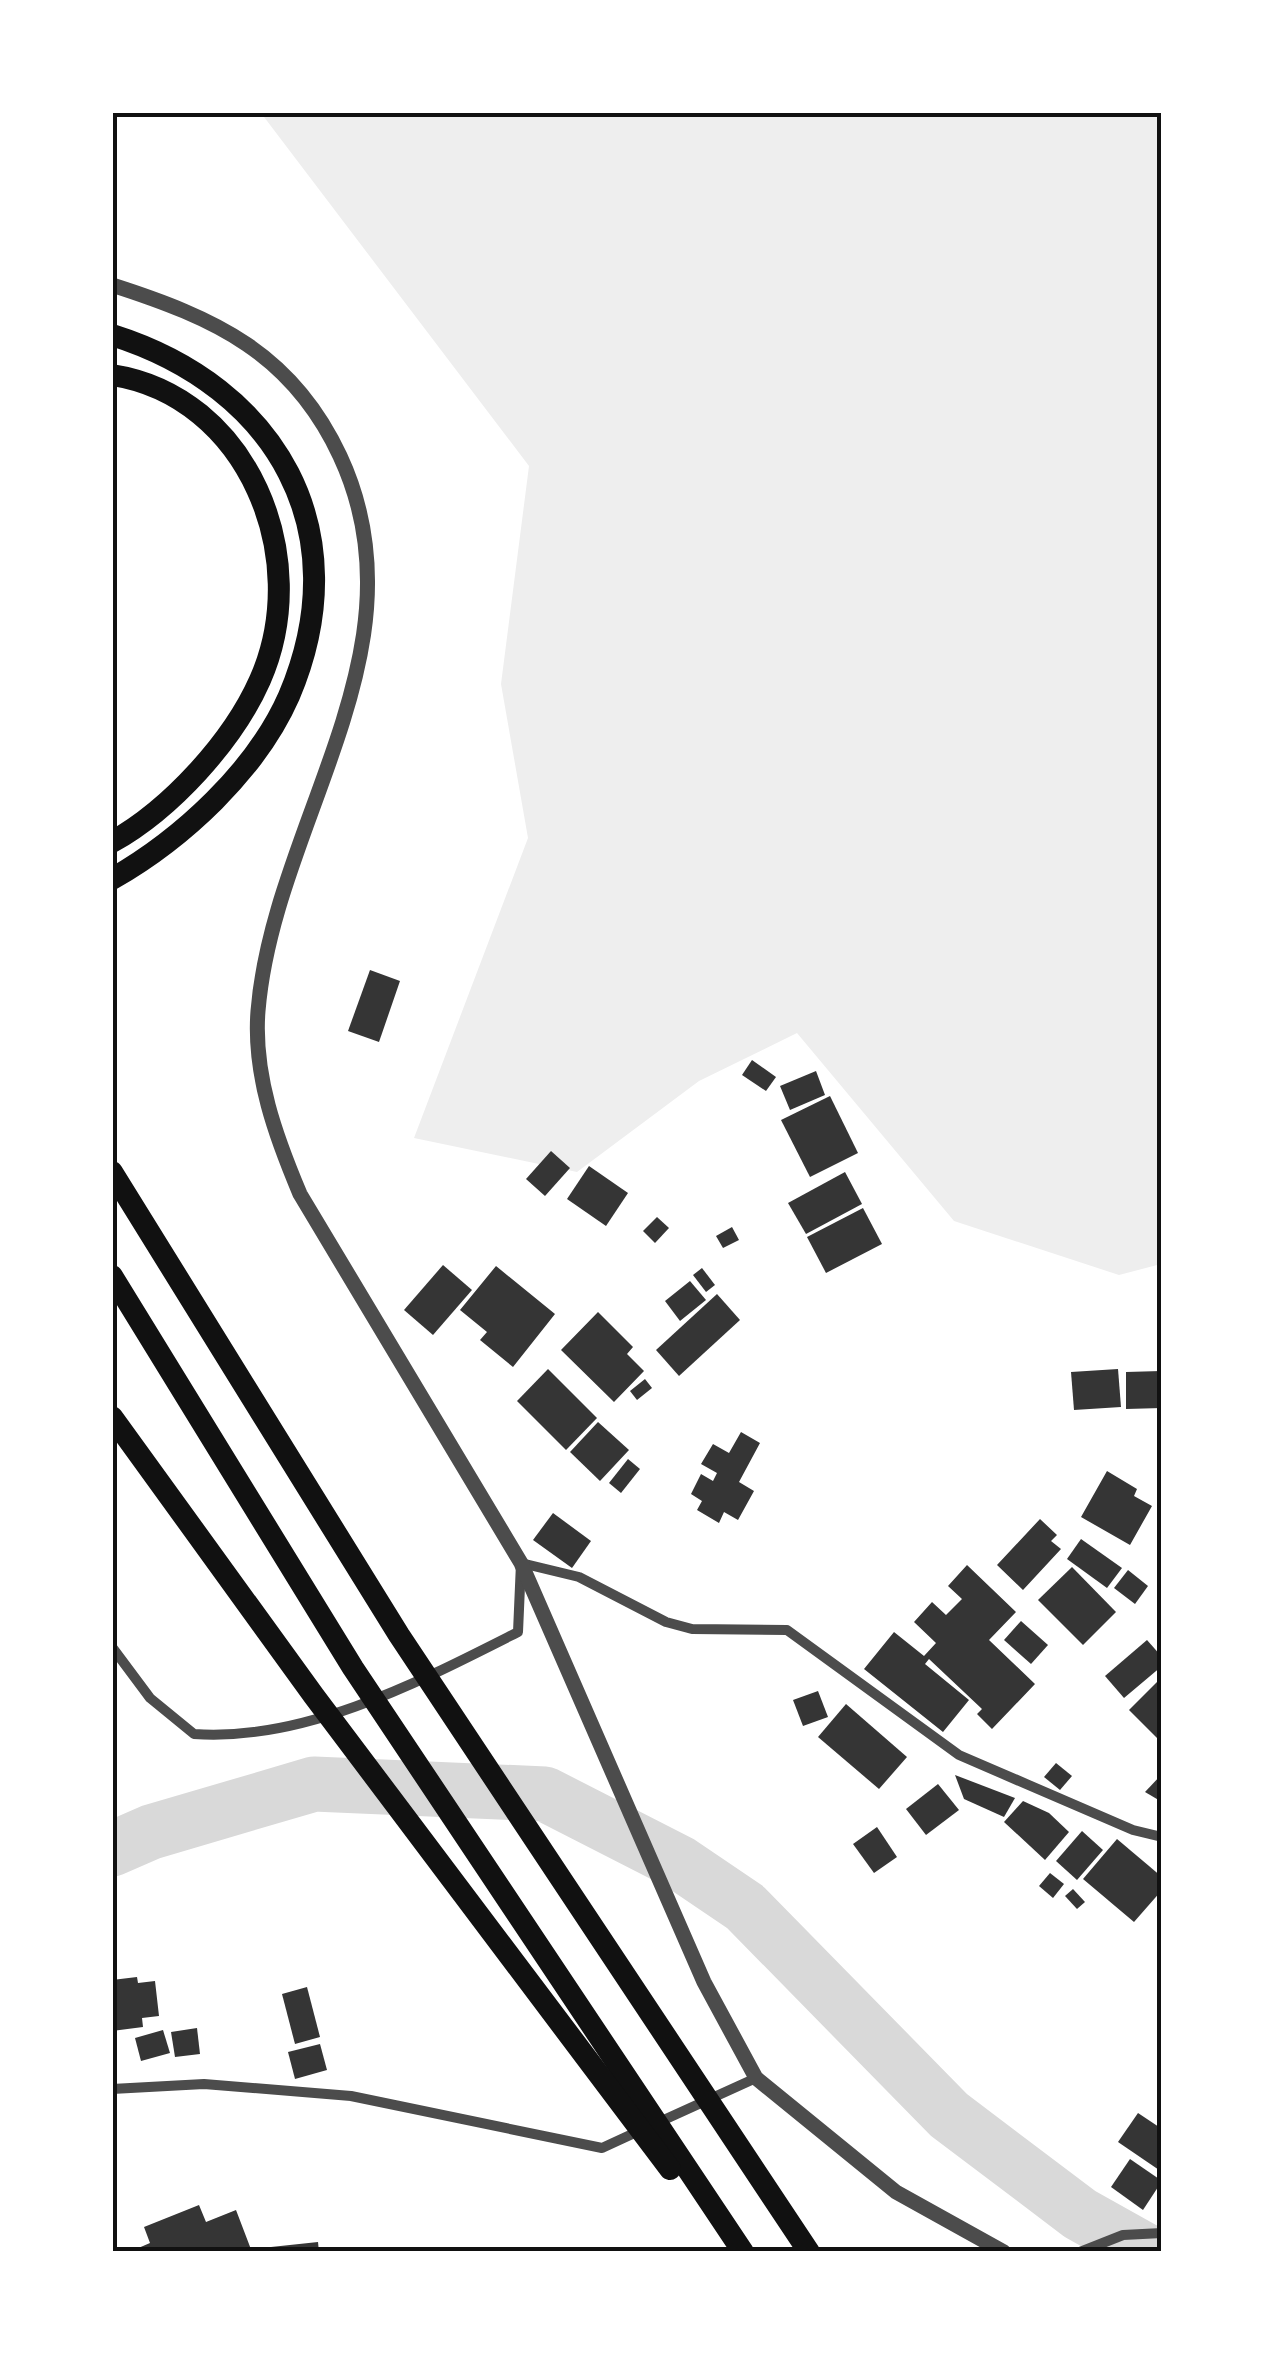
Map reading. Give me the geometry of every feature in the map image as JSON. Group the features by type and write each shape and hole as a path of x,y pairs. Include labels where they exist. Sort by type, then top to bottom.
{"highway":[{"path":"112,335 160,350 208,377 255,420 286,465 314,539 310,625 288,697 250,759 193,820 112,880"},
{"path":"112,374 139,379 190,403 230,441 257,482 275,542 276,609 260,678 226,734 172,796 112,842"},
{"path":"112,1172 399,1635 810,2252"},
{"path":"112,1276 354,1668 743,2252"},
{"path":"112,1417 314,1696 733,2252"}],"street":[{"path":"112,285 187,309 244,340 295,382 330,434 357,493 369,556 367,621 352,690 265,957 258,1016 263,1085 276,1137 300,1194 521,1563 704,1982 756,2078 896,2192 1004,2252"},
{"path":"112,1646 150,1698 194,1734 289,1728 382,1694 518,1632 521,1563"},
{"path":"521,1563 579,1577 666,1622 692,1629 788,1630 959,1756 1133,1830 1162,1837"},
{"path":"112,2089 204,2084 351,2096 602,2148 756,2078"},
{"path":"1080,2252 1123,2235 1162,2233"}],"shaded area":[{"path":"261,113 1161,113 1161,1264 1119,1275 954,1221 797,1033 699,1081 577,1172 414,1138 528,838 501,684 529,466"}],"building":[{"path":"370,970 400,981 379,1042 348,1031"},
{"path":"752,1060 776,1077 766,1091 742,1075"},
{"path":"816,1071 825,1095 790,1110 780,1086"},
{"path":"830,1096 858,1153 810,1177 781,1120"},
{"path":"551,1151 570,1168 545,1196 526,1179"},
{"path":"589,1166 628,1193 606,1226 567,1199"},
{"path":"845,1172 862,1204 806,1234 788,1203"},
{"path":"863,1208 882,1244 826,1273 807,1237"},
{"path":"657,1217 669,1228 655,1243 643,1231"},
{"path":"732,1227 739,1240 723,1248 716,1236"},
{"path":"443,1265 472,1290 433,1335 404,1310"},
{"path":"496,1266 555,1314 513,1367 480,1340 487,1332 460,1310"},
{"path":"702,1268 715,1285 706,1292 693,1275"},
{"path":"690,1281 706,1300 680,1321 665,1301"},
{"path":"717,1294 740,1320 679,1376 656,1350"},
{"path":"598,1312 633,1347 627,1354 644,1371 614,1402 561,1350"},
{"path":"548,1369 597,1418 566,1450 517,1401"},
{"path":"1118,1369 1121,1407 1074,1410 1071,1372"},
{"path":"1161,1371 1162,1408 1126,1409 1126,1372"},
{"path":"645,1379 652,1388 637,1400 630,1391"},
{"path":"598,1422 629,1450 600,1481 570,1452"},
{"path":"741,1432 760,1443 739,1482 754,1491 738,1520 724,1512 719,1523 697,1510 702,1501 691,1494 701,1474 713,1481 717,1473 701,1464 713,1444 729,1453"},
{"path":"628,1459 640,1469 621,1493 609,1483"},
{"path":"1107,1471 1137,1489 1134,1496 1152,1506 1130,1545 1081,1517"},
{"path":"553,1513 591,1541 572,1568 533,1540"},
{"path":"1040,1519 1057,1535 1051,1541 1061,1549 1023,1590 997,1565"},
{"path":"1081,1539 1122,1568 1107,1588 1067,1559"},
{"path":"967,1565 1016,1612 989,1640 1035,1684 992,1729 977,1714 982,1709 929,1659 925,1664 969,1700 943,1732 864,1669 894,1632 924,1656 936,1643 914,1622 932,1602 946,1615 962,1599 948,1586"},
{"path":"1072,1567 1116,1612 1083,1645 1038,1600"},
{"path":"1128,1570 1148,1586 1135,1604 1114,1588"},
{"path":"1021,1621 1048,1645 1031,1664 1004,1640"},
{"path":"1147,1640 1162,1657 1162,1666 1124,1698 1105,1676"},
{"path":"1162,1677 1162,1743 1129,1710"},
{"path":"818,1691 828,1717 803,1726 793,1700"},
{"path":"846,1704 907,1757 879,1789 818,1737"},
{"path":"1056,1763 1072,1776 1060,1790 1044,1777"},
{"path":"1162,1774 1162,1802 1145,1792"},
{"path":"955,1775 1015,1798 1004,1817 964,1799"},
{"path":"938,1784 959,1810 926,1835 906,1809"},
{"path":"1023,1801 1049,1813 1069,1832 1045,1860 1004,1822"},
{"path":"877,1827 897,1857 874,1873 853,1844"},
{"path":"1082,1831 1103,1850 1077,1880 1056,1861"},
{"path":"1117,1839 1162,1877 1162,1890 1134,1922 1083,1879"},
{"path":"1050,1873 1064,1884 1053,1898 1039,1886"},
{"path":"1073,1889 1085,1902 1077,1909 1065,1896"},
{"path":"137,1977 138,1983 155,1981 159,2016 142,2018 143,2027 112,2031 112,1980"},
{"path":"307,1987 320,2037 295,2044 282,1994"},
{"path":"197,2028 200,2054 175,2057 171,2032"},
{"path":"163,2030 170,2053 141,2061 135,2038"},
{"path":"320,2044 327,2070 295,2079 288,2052"},
{"path":"1138,2113 1162,2129 1162,2172 1118,2142"},
{"path":"1130,2159 1162,2181 1143,2210 1111,2187"},
{"path":"199,2205 206,2222 236,2210 252,2252 129,2252 150,2243 144,2227"},
{"path":"318,2242 319,2252 271,2252 271,2247"}],"waterway":[{"path":"112,1849 151,1832 314,1784 545,1794 680,1863 745,1907 949,2115 1080,2214 1148,2252"}]}
